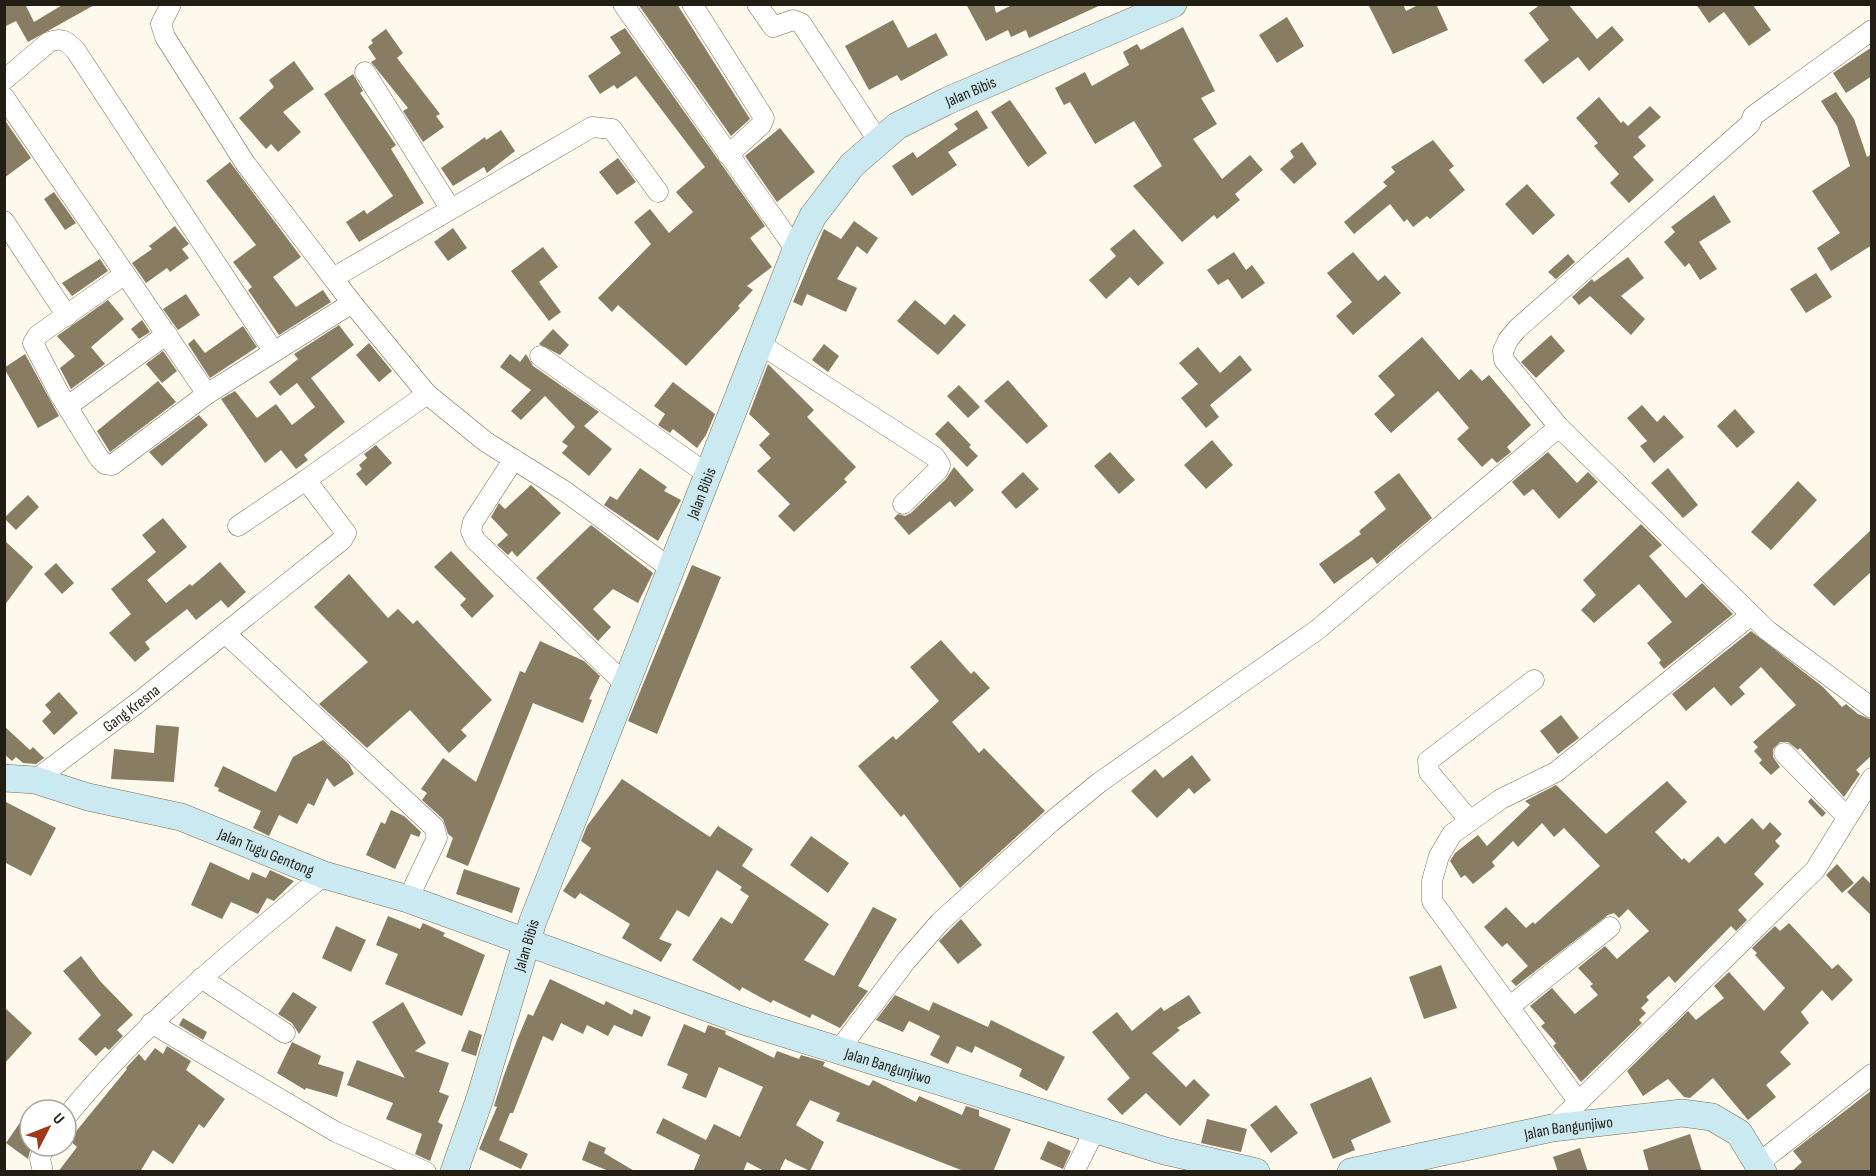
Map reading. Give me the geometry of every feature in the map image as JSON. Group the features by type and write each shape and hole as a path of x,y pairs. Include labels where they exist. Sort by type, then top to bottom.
{"main road":[{"name":"Jalan Bibis","path":"454,1172 480,1098 526,942 707,474 796,249 813,216 852,165 897,126 947,101 1173,4"},
{"name":"Jalan Tugu Gentong","path":"4,778 35,780 88,796 182,817 324,875 408,899 526,942"},
{"name":"Jalan Bangunjiwo","path":"526,942 737,1018 838,1051 1165,1151 1256,1172"},
{"name":"Jalan Bangunjiwo","path":"1351,1172 1552,1128 1695,1114 1712,1117 1739,1133 1761,1167"}],"street":[{"path":"171,4 161,24 165,37 245,163 352,303 427,394 486,442 566,492 670,568"},
{"path":"623,4 796,249"},
{"path":"693,4 764,118 761,124 728,155"},
{"path":"758,4 773,27 794,20 801,23 879,142"},
{"path":"1872,30 1753,116 1750,124 1508,340 1503,351 1504,360 1559,427 1751,615 1768,631 1872,708"},
{"path":"4,80 49,42 58,39 67,41 76,51 274,352"},
{"path":"365,72 450,208"},
{"path":"4,97 207,394"},
{"path":"333,278 592,127 601,126 612,129 658,192"},
{"path":"4,221 67,316"},
{"path":"125,274 38,335 33,343 99,458 105,464 112,465 207,394 352,303"},
{"path":"68,406 167,334"},
{"path":"760,344 935,457 940,465 938,470 903,504"},
{"path":"540,356 707,474"},
{"path":"238,526 427,394"},
{"path":"838,1051 934,928 1051,822 1100,782 1317,630 1559,427"},
{"path":"514,459 473,522 471,531 475,540 626,685"},
{"name":"Gang Kresna","path":"35,780 140,701 344,537 346,533 306,480"},
{"path":"1578,1101 1432,901 1432,881 1445,843 1470,821 1501,799 1556,772 1751,615"},
{"path":"225,633 434,827 437,838 408,899"},
{"path":"1470,821 1430,772 1428,761 1534,680"},
{"path":"1784,753 1846,816"},
{"path":"1552,1128 1815,870 1846,816 1872,778"},
{"path":"78,1102 104,1071 151,1023 324,875"},
{"path":"1509,1007 1610,927"},
{"path":"201,978 285,1033"},
{"path":"151,1023 336,1132 426,1172"},
{"path":"1761,1167 1872,1074"},
{"path":"1074,1172 1095,1130"}],"building":[{"path":"4,4 25,4 34,22 64,4 96,4 28,42 16,21 4,27"},
{"path":"638,4 677,4 750,119 731,136"},
{"path":"966,4 994,4 996,13 1014,4 1103,4 1029,38 1026,30 1011,37 1008,30 986,41"},
{"path":"1368,4 1403,4 1406,11 1420,4 1436,4 1448,30 1393,54"},
{"path":"1541,4 1568,4 1597,39 1612,26 1624,40 1589,71 1578,57 1543,84 1524,60 1549,40 1529,13"},
{"path":"1696,4 1752,4 1771,30 1749,46 1724,12 1709,23"},
{"path":"1287,17 1304,46 1277,63 1259,35"},
{"path":"893,20 908,48 936,33 948,55 901,81 897,75 869,90 845,46"},
{"path":"1183,27 1215,91 1201,98 1217,124 1193,139 1222,179 1250,155 1263,170 1235,194 1240,200 1217,219 1214,215 1182,242 1133,186 1162,166 1134,121 1095,144 1070,102 1064,105 1055,88 1085,72 1092,86 1129,65 1123,52 1137,44 1141,50"},
{"path":"625,28 765,226 750,238 772,267 747,286 753,290 738,306 740,308 686,366 618,305 612,312 598,298 651,244 634,222 650,209 669,233 693,212 676,192 705,167 636,76 617,89 614,85 600,94 588,76 621,53 610,37"},
{"path":"386,29 403,53 397,58 440,114 436,116 444,127 423,142 403,111 408,108 371,62 376,59 368,47 373,43 371,40"},
{"path":"1872,47 1872,76 1846,93 1833,73"},
{"path":"294,61 314,89 283,112 301,132 278,152 271,144 266,149 239,118 274,87 269,80"},
{"path":"353,74 363,91 360,93 396,145 391,149 424,203 359,242 346,222 364,210 367,214 393,196 324,94"},
{"path":"1836,92 1854,119 1867,157 1872,154 1872,245 1831,271 1817,248 1840,233 1812,191 1850,166 1837,126 1821,101"},
{"path":"1599,97 1621,123 1623,121 1628,126 1650,106 1661,117 1638,137 1646,146 1633,157 1654,180 1629,203 1610,183 1619,174 1594,146 1598,143 1576,118"},
{"path":"1010,100 1047,153 1028,167 991,112"},
{"path":"977,110 988,128 948,152 957,165 912,196 892,166 913,152 917,158 958,129 954,124"},
{"path":"4,119 31,158 4,178"},
{"path":"780,128 815,172 777,202 745,156"},
{"path":"501,130 515,151 487,173 484,167 453,186 441,168 485,137 486,140"},
{"path":"1433,140 1454,166 1449,170 1465,190 1430,219 1427,216 1413,227 1407,219 1404,222 1390,204 1354,234 1344,222 1387,186 1383,182 1395,172 1391,167"},
{"path":"1302,142 1317,164 1294,184 1280,169 1294,157 1290,151"},
{"path":"618,158 636,182 617,195 599,172"},
{"path":"230,162 301,257 273,277 296,307 323,290 331,302 279,335 248,290 252,287 233,262 256,245 206,181"},
{"path":"1527,184 1555,215 1533,235 1505,204"},
{"path":"54,192 76,223 65,230 44,199"},
{"path":"1714,195 1731,222 1699,242 1717,269 1700,280 1689,263 1685,267 1664,242 1675,232 1671,227"},
{"path":"854,221 878,238 867,254 857,246 837,279 857,288 846,312 807,294 802,306 793,302 824,229 841,239"},
{"path":"175,226 189,244 182,249 189,258 170,272 167,268 146,283 132,263 152,249 149,246"},
{"path":"453,228 467,248 448,261 434,242"},
{"path":"1134,229 1164,263 1138,286 1130,277 1106,299 1089,280 1116,256 1110,249"},
{"path":"543,247 558,267 539,282 561,312 549,321 511,271"},
{"path":"1234,252 1246,270 1252,265 1265,283 1242,299 1228,279 1218,285 1207,270"},
{"path":"1353,252 1378,281 1385,275 1401,293 1353,335 1336,316 1352,302 1327,273"},
{"path":"1568,254 1575,262 1556,279 1548,272"},
{"path":"1628,257 1644,278 1621,296 1645,319 1631,335 1590,296 1579,305 1572,297 1592,279 1594,282"},
{"path":"100,259 108,271 72,296 62,283"},
{"path":"1816,273 1832,297 1806,313 1790,289"},
{"path":"186,294 200,315 178,330 163,309"},
{"path":"108,300 124,319 91,347 105,364 71,389 60,368 75,356 57,336"},
{"path":"915,300 945,325 954,314 966,325 938,355 897,321"},
{"path":"142,320 150,332 139,339 131,329"},
{"path":"339,325 354,345 311,378 345,422 304,455 308,460 296,469 281,450 265,463 221,399 235,391 257,418 276,404 292,425 315,407 297,383 280,396 269,382 298,359 294,354"},
{"path":"243,326 257,347 210,378 188,344 194,339 205,353"},
{"path":"553,329 569,345 560,355 539,344"},
{"path":"1551,335 1565,351 1536,378 1521,362"},
{"path":"1422,337 1459,380 1471,369 1482,381 1489,375 1531,425 1507,447 1511,452 1497,463 1492,458 1482,467 1457,439 1469,428 1438,391 1391,433 1374,414 1395,395 1378,376"},
{"path":"369,343 392,371 379,382 356,355"},
{"path":"824,344 839,356 828,372 812,360"},
{"path":"1198,347 1220,373 1240,355 1252,370 1210,405 1219,417 1206,428 1181,398 1198,384 1179,363"},
{"path":"163,351 177,371 162,383 146,364"},
{"path":"25,354 59,416 38,428 4,368"},
{"path":"510,354 520,362 526,354 533,366 599,412 584,426 612,449 589,476 562,453 568,446 562,442 575,427 545,396 521,420 511,411 531,390 500,367"},
{"path":"768,364 814,410 807,417 856,467 844,479 847,482 794,532 778,516 790,504 757,471 771,458 759,445 770,434 749,414"},
{"path":"1008,380 1048,426 1027,444 984,401"},
{"path":"158,381 176,402 110,452 97,431"},
{"path":"673,382 715,414 706,435 697,448 673,429 670,433 658,425 665,414 654,406"},
{"path":"959,385 980,407 968,418 947,396"},
{"path":"1642,405 1657,422 1664,415 1684,437 1654,463 1640,446 1647,441 1627,418"},
{"path":"1735,409 1755,432 1737,448 1717,426"},
{"path":"199,415 208,425 162,466 149,452"},
{"path":"948,421 971,445 969,447 978,456 967,467 935,434"},
{"path":"1212,440 1233,465 1206,489 1184,465"},
{"path":"376,445 392,463 366,486 356,474 362,469 359,465 367,458 364,454"},
{"path":"1110,452 1135,480 1119,494 1094,466"},
{"path":"1548,452 1577,483 1588,472 1598,482 1559,519 1533,489 1524,496 1512,482"},
{"path":"954,467 974,490 955,507 950,501 909,535 894,518 898,514 905,516 911,513 946,479"},
{"path":"640,468 667,487 664,491 681,500 658,541 604,505 610,496 617,500"},
{"path":"1668,468 1698,505 1683,518 1651,483"},
{"path":"1023,472 1039,489 1016,509 1001,492"},
{"path":"1399,473 1432,518 1377,564 1372,557 1334,584 1319,564 1361,534 1359,531 1386,509 1374,492"},
{"path":"1798,481 1817,500 1771,550 1751,532"},
{"path":"531,485 561,513 517,557 512,551 508,555 497,545 508,535 491,517 499,503 505,509"},
{"path":"28,495 39,507 16,530 4,518"},
{"path":"163,518 187,547 147,580 166,603 190,584 192,586 220,562 246,592 228,608 221,600 196,620 187,609 145,642 150,649 135,662 109,633 131,614 111,589 156,552 142,535"},
{"path":"1641,524 1662,545 1649,556 1686,598 1702,583 1733,614 1664,669 1659,663 1661,660 1647,643 1672,622 1639,584 1594,623 1581,610 1596,595 1583,580"},
{"path":"591,525 653,573 638,603 613,589 593,609 611,627 598,641 536,578"},
{"path":"1872,529 1872,571 1834,606 1813,585"},
{"path":"4,540 33,567 4,606"},
{"path":"451,551 494,596 472,618 460,605 466,599 434,567"},
{"path":"56,563 74,583 62,594 44,574"},
{"path":"692,565 721,577 657,734 628,721"},
{"path":"349,574 388,618 398,609 413,624 417,620 492,700 461,730 467,736 449,753 410,710 367,748 319,704 368,662 314,607"},
{"path":"1751,631 1823,687 1842,707 1846,704 1858,714 1872,720 1872,755 1856,770 1860,774 1844,797 1800,748 1798,750 1788,742 1780,742 1773,749 1773,757 1780,767 1771,775 1759,763 1762,760 1754,751 1758,747 1753,742 1796,705 1761,667 1739,687 1745,694 1731,706 1714,687 1686,711 1672,694"},
{"path":"941,640 971,674 974,671 990,688 952,722 979,753 984,748 1045,811 960,888 904,814 901,817 858,766 893,736 896,740 939,701 910,667"},
{"path":"540,641 584,661 600,676 589,699 592,700 583,723 533,703 468,866 446,857 453,838 448,834 443,819 422,800 427,793 421,789 443,758 476,782 520,671 525,673"},
{"path":"59,692 78,713 54,735 42,721 51,712 45,705"},
{"path":"1561,715 1579,738 1558,754 1540,731"},
{"path":"156,725 179,727 174,782 111,779 114,749 154,753"},
{"path":"4,726 30,750 33,747 44,758 36,764 23,763 16,757 12,761 4,754"},
{"path":"323,740 349,764 354,774 334,787 327,778 314,806 308,803 297,824 279,815 269,836 253,828 261,811 218,791 219,788 214,786 223,766 276,792 293,757"},
{"path":"1192,755 1211,780 1194,794 1189,788 1157,818 1131,791 1155,769 1163,778"},
{"path":"622,779 710,837 718,826 753,849 742,866 829,924 804,960 834,976 873,907 897,919 858,986 868,991 840,1028 812,1014 810,1018 773,1000 771,1003 742,987 740,991 692,960 721,917 732,924 749,896 740,890 742,887 717,870 689,917 677,910 659,939 672,944 661,962 622,938 630,924 580,893 575,899 563,891 591,848 581,841 587,826"},
{"path":"1667,781 1687,802 1655,832 1682,860 1684,858 1689,863 1718,836 1725,844 1752,818 1763,830 1770,822 1782,834 1775,841 1780,846 1754,874 1764,884 1738,910 1747,920 1736,931 1731,926 1675,983 1669,976 1646,997 1649,1000 1641,1008 1646,1013 1639,1020 1642,1023 1581,1082 1553,1046 1556,1043 1541,1026 1545,1023 1530,1006 1552,988 1575,1014 1598,995 1590,986 1593,984 1578,968 1605,946 1617,959 1649,931 1628,909 1619,918 1614,913 1608,915 1516,986 1511,981 1528,966 1507,943 1502,947 1484,927 1506,907 1526,928 1533,922 1535,924 1600,866 1564,828 1554,837 1542,823 1518,847 1513,841 1492,862 1495,866 1473,884 1465,875 1461,878 1450,861 1455,853 1478,835 1487,846 1530,805 1525,801 1556,785 1606,834"},
{"path":"1811,798 1826,813 1822,817 1808,802"},
{"path":"4,801 56,828 31,876 4,862"},
{"path":"391,810 404,816 421,832 419,837 411,834 395,869 366,855 381,822 385,824"},
{"path":"811,836 849,863 828,893 790,865"},
{"path":"210,862 249,880 252,872 266,878 270,870 294,881 274,901 267,898 258,914 231,902 222,919 191,905"},
{"path":"1837,864 1854,883 1842,893 1826,875"},
{"path":"464,869 520,888 512,913 456,894"},
{"path":"1863,876 1872,885 1872,916 1847,892"},
{"path":"388,916 420,929 423,923 445,933 443,936 485,955 462,1016 385,984 398,954 376,945"},
{"path":"961,919 982,945 958,964 939,941"},
{"path":"1789,923 1832,969 1838,964 1853,980 1832,1001 1822,990 1801,1012 1809,1023 1780,1052 1791,1064 1766,1085 1776,1097 1748,1120 1713,1078 1690,1098 1684,1097 1668,1079 1643,1096 1627,1071 1688,1011 1696,1020 1724,998 1714,986 1729,972 1764,1011 1785,988 1755,955 1757,953 1752,948 1775,926 1780,931"},
{"path":"336,926 366,940 351,972 322,958"},
{"path":"81,956 100,981 133,1015 117,1030 123,1036 109,1050 105,1047 96,1056 78,1039 101,1015 63,971"},
{"path":"1441,965 1457,1008 1424,1019 1409,977"},
{"path":"550,979 604,1005 606,1001 632,1015 634,1009 651,1017 642,1037 614,1025 608,1036 587,1025 583,1034 561,1023 553,1041 543,1036 513,1113 510,1113 499,1140 528,1154 521,1169 479,1149 497,1107 494,1106 517,1040 528,1014 533,1016"},
{"path":"293,992 317,1007 299,1034 292,1023 278,1014"},
{"path":"895,995 929,1011 933,1002 988,1027 991,1020 1065,1057 1047,1091 1019,1076 1022,1069 975,1046 972,1053 957,1046 948,1064 930,1055 940,1036 909,1021 903,1032 876,1020"},
{"path":"1189,995 1201,1013 1177,1028 1180,1030 1152,1053 1186,1087 1194,1079 1210,1095 1180,1126 1146,1093 1122,1115 1107,1099 1130,1078 1092,1032 1117,1012 1132,1031 1161,1007 1164,1011"},
{"path":"403,1002 426,1043 415,1051 449,1063 439,1092 449,1096 438,1122 443,1125 430,1161 415,1154 422,1134 386,1119 393,1103 347,1085 357,1060 405,1078 372,1022"},
{"path":"4,1007 32,1033 4,1064"},
{"path":"183,1018 207,1032 203,1040 179,1025"},
{"path":"684,1024 705,1033 708,1025 726,1031 725,1034 774,1058 777,1051 799,1059 801,1055 825,1062 823,1066 869,1086 873,1080 916,1102 919,1096 962,1115 966,1106 979,1110 979,1116 1011,1129 993,1172 966,1172 836,1121 840,1113 810,1100 796,1125 824,1142 810,1171 785,1159 779,1172 766,1172 747,1162 743,1172 693,1172 700,1155 656,1133 663,1118 706,1140 714,1124 740,1137 763,1087 719,1067 706,1098 682,1088 688,1074 667,1065"},
{"path":"469,1030 482,1035 476,1056 461,1051"},
{"path":"292,1042 321,1056 318,1064 344,1072 337,1097 306,1088 305,1090 277,1073"},
{"path":"167,1046 191,1061 186,1070 225,1099 204,1128 199,1124 173,1164 153,1150 140,1172 58,1172 69,1158 78,1158 78,1129 126,1068 139,1054 145,1061 155,1048 163,1054"},
{"path":"1371,1077 1391,1122 1351,1140 1355,1150 1333,1159 1310,1104"},
{"path":"1872,1090 1872,1172 1791,1172 1802,1162 1793,1151"},
{"path":"1276,1105 1298,1133 1271,1153 1250,1125"},
{"path":"1207,1119 1247,1129 1241,1152 1201,1143"},
{"path":"18,1126 18,1152 6,1143"},
{"path":"1690,1134 1702,1172 1649,1172 1643,1150"},
{"path":"589,1141 606,1148 604,1153 636,1172 611,1172 582,1160"},
{"path":"1048,1141 1071,1151 1063,1169 1040,1159"},
{"path":"1580,1148 1588,1172 1558,1172 1553,1157"}]}
